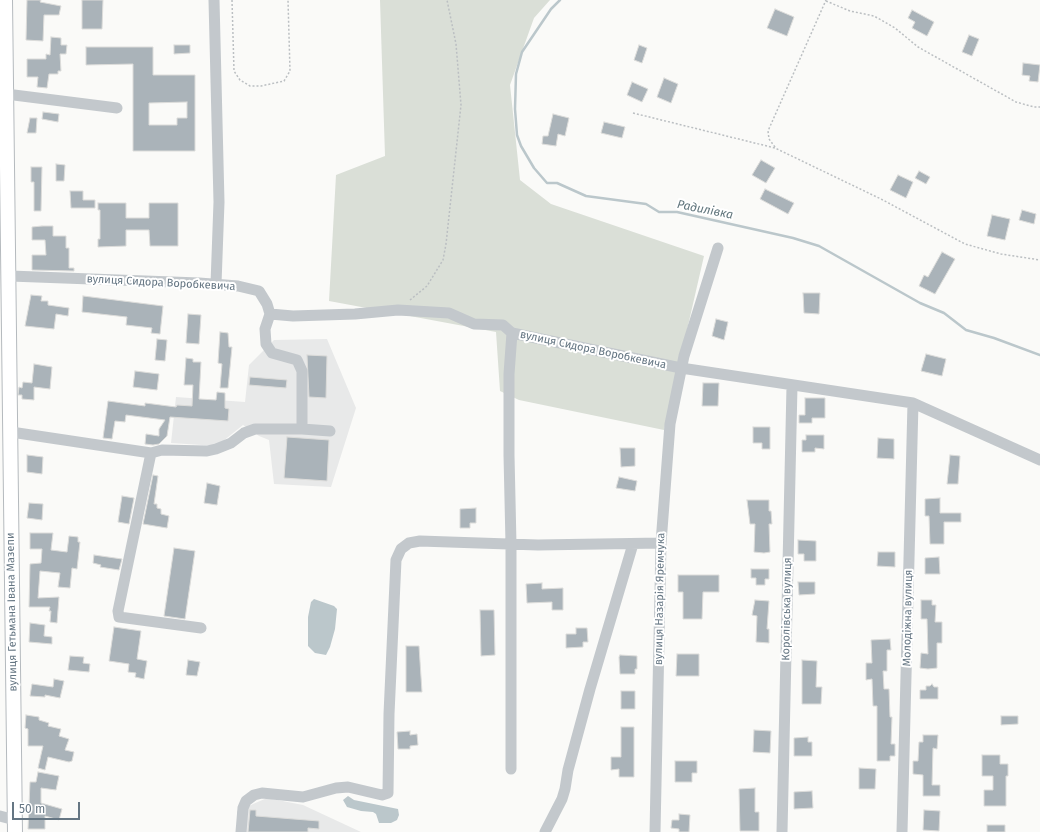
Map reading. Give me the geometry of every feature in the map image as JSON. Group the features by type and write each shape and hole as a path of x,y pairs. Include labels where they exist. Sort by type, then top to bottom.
{"main road":[{"name":"вулиця Гетьмана Івана Мазепи","path":"5,0 5,243 10,276 5,392 10,432 15,826"}],"street":[{"path":"214,0 219,202 216,284"},
{"path":"6,94 117,108"},
{"name":"вулиця Назарія Яремчука","path":"655,832 661,543 670,424 681,368 718,248"},
{"name":"вулиця Сидора Воробкевича","path":"10,276 216,284 250,288 259,291 267,304 270,314 293,316 355,314 398,310 449,312 474,324 503,326 512,333 681,368 792,386 913,403 1040,460"},
{"path":"270,314 265,329 266,344 272,352 297,360 302,371 302,429"},
{"path":"511,769 512,544 509,374 512,333"},
{"name":"Королівська вулиця","path":"782,832 792,386"},
{"name":"Молодіжна вулиця","path":"902,832 913,403"},
{"path":"10,432 150,453 162,450 207,451 216,449 231,443 244,433 255,429 302,429 330,431"},
{"path":"150,453 118,611 119,617 201,628"},
{"path":"241,832 243,808 246,801 254,795 262,793 303,797 336,788 348,787 382,795 388,793 389,714 396,560 401,549 409,542 420,541 512,544 661,543"},
{"path":"545,832 564,794 568,770 590,689 633,544"},
{"path":"0,816 15,826"}],"path":[{"path":"232,0 234,71 240,80 250,86 261,86 284,80 290,71 288,0"},
{"path":"398,310 427,286 443,260 446,244 461,105 456,44 447,0"},
{"path":"775,148 769,139 768,130 826,0 850,10 874,16 895,28 918,47 1002,95 1016,102 1034,107 1040,107"},
{"path":"632,113 775,148 881,199 965,244 1000,254 1040,260"}],"shaded area":[{"path":"380,0 550,0 534,18 510,85 520,180 551,204 704,256 664,430 519,400 500,391 496,332 329,301 336,175 385,156"},
{"path":"327,339 356,408 331,487 274,484 269,440 259,436 243,425 217,446 171,443 176,397 245,402 249,365 274,340"},
{"path":"314,599 334,606 337,609 335,629 326,655 315,653 308,646 308,617 311,602"},
{"path":"348,796 354,800 398,809 399,815 397,820 391,823 379,823 376,814 373,812 361,811 347,807 343,800"},
{"path":"267,798 303,805 361,832 238,832 237,811"}],"building":[{"path":"27,0 41,0 40,2 61,6 59,15 44,15 43,41 26,40"},
{"path":"82,0 103,0 102,29 82,29"},
{"path":"775,9 794,17 787,36 767,28"},
{"path":"912,10 934,22 927,36 912,28 915,22 908,18"},
{"path":"969,35 979,39 972,56 962,52"},
{"path":"51,37 61,38 61,45 67,45 66,54 60,54 61,71 58,71 58,74 49,74 47,88 37,87 38,77 27,77 27,59 46,59 46,54 50,55"},
{"path":"174,45 190,45 190,53 174,54"},
{"path":"639,45 647,48 642,63 634,60"},
{"path":"86,47 153,47 153,75 195,75 195,151 133,151 133,64 86,65","holes":["187,102 187,118 177,118 177,125 149,125 149,103"]},
{"path":"1023,63 1040,65 1038,82 1029,81 1030,76 1022,75"},
{"path":"664,78 678,84 671,103 657,97"},
{"path":"632,82 648,89 642,102 627,95"},
{"path":"43,112 59,114 58,122 42,119"},
{"path":"553,114 569,118 565,136 558,134 556,146 542,144 543,136 548,136"},
{"path":"30,118 37,118 36,133 27,133"},
{"path":"604,122 625,127 622,138 601,133"},
{"path":"761,160 775,168 766,183 752,175"},
{"path":"56,164 65,165 64,181 56,181"},
{"path":"31,167 42,167 41,211 34,211 34,182 31,182"},
{"path":"919,171 930,177 926,184 915,178"},
{"path":"898,175 913,182 906,198 890,190"},
{"path":"765,189 794,203 788,214 760,199"},
{"path":"70,191 83,191 83,200 95,200 95,208 71,208"},
{"path":"98,203 126,203 126,218 149,218 149,203 178,203 178,246 150,246 149,230 126,230 126,246 98,247 98,239 100,239 100,210 98,210"},
{"path":"1022,210 1036,214 1034,224 1019,220"},
{"path":"992,215 1010,219 1005,240 987,236"},
{"path":"53,226 53,236 66,236 66,248 69,248 69,268 74,268 74,271 32,270 32,255 46,255 45,240 32,240 32,227"},
{"path":"942,252 955,259 935,294 919,286 924,275 928,277"},
{"path":"803,293 820,293 819,314 804,313"},
{"path":"31,295 42,296 41,301 48,301 48,305 69,308 68,316 56,314 54,329 25,326"},
{"path":"83,296 163,306 160,334 151,333 152,328 126,325 127,317 82,312"},
{"path":"188,314 201,315 199,344 186,343"},
{"path":"716,319 728,322 724,340 712,336"},
{"path":"220,332 228,333 229,347 232,347 228,388 220,388 222,364 218,363"},
{"path":"157,339 167,340 165,361 155,360"},
{"path":"926,354 946,359 942,376 921,371"},
{"path":"307,355 327,356 326,398 309,397"},
{"path":"186,358 193,359 193,362 201,362 199,399 216,400 217,392 225,393 225,408 229,409 228,421 170,417 167,436 159,444 153,445 145,444 146,434 159,436 159,429 165,420 126,415 125,422 115,421 112,439 103,438 108,401 145,406 145,403 176,407 177,405 192,406 193,385 184,385"},
{"path":"34,364 52,367 50,389 34,387 34,400 22,399 22,395 18,395 19,387 22,388 23,382 32,383"},
{"path":"135,371 159,374 157,390 133,387"},
{"path":"250,377 287,380 286,388 249,385"},
{"path":"703,383 719,383 718,406 702,406"},
{"path":"805,398 825,398 825,418 812,418 812,423 799,423 799,415 805,415"},
{"path":"753,427 770,427 770,449 762,449 762,443 753,443"},
{"path":"806,435 824,435 824,449 815,448 815,452 802,452 802,440 806,440"},
{"path":"287,437 329,440 327,481 284,478"},
{"path":"878,438 894,439 894,459 877,458"},
{"path":"620,448 635,448 635,466 621,467"},
{"path":"27,455 43,457 42,474 27,472"},
{"path":"950,455 960,456 958,484 947,484"},
{"path":"153,475 158,476 154,504 157,504 157,508 161,509 161,514 169,516 167,528 143,524"},
{"path":"619,477 637,481 635,491 616,488"},
{"path":"207,483 220,486 217,505 204,503"},
{"path":"122,496 134,498 129,524 118,522"},
{"path":"940,498 940,513 961,513 961,522 944,522 944,544 930,544 929,516 925,516 925,499"},
{"path":"747,500 769,500 769,511 771,511 772,524 769,524 770,552 754,552 755,524 750,524"},
{"path":"29,503 43,504 42,520 27,518"},
{"path":"476,508 476,523 470,523 470,528 460,528 460,509"},
{"path":"30,533 53,533 51,550 67,552 69,536 78,537 78,542 80,542 77,569 72,568 70,588 58,587 60,573 40,571 38,598 59,597 57,623 50,622 50,607 29,607 30,564 41,563 42,549 30,549"},
{"path":"798,540 816,541 816,561 804,561 804,554 798,554"},
{"path":"174,548 195,551 185,619 164,616"},
{"path":"878,552 895,552 895,567 877,566"},
{"path":"94,555 122,559 119,570 100,567 101,565 93,563"},
{"path":"939,557 940,574 925,574 925,558"},
{"path":"751,569 769,569 769,579 765,579 765,585 756,585 756,578 751,578"},
{"path":"678,575 719,575 719,592 703,592 702,619 683,619 683,592 678,592"},
{"path":"798,582 815,582 815,594 799,595"},
{"path":"542,583 542,589 563,588 563,610 552,610 552,602 527,603 526,584"},
{"path":"755,600 769,601 767,629 769,629 769,643 756,642 757,616 752,615"},
{"path":"921,600 932,600 932,605 936,605 935,622 942,622 942,643 937,643 937,668 920,668 921,653 928,654 927,619 921,619"},
{"path":"480,610 494,610 495,655 481,656"},
{"path":"30,623 45,625 44,636 52,637 52,644 29,642"},
{"path":"114,627 141,631 137,659 147,661 144,679 135,677 136,673 128,672 129,664 109,661"},
{"path":"576,628 587,628 588,642 583,642 583,647 566,648 566,634 576,634"},
{"path":"890,639 891,650 887,650 887,671 883,671 884,689 889,689 890,717 892,717 891,744 895,744 895,756 890,756 890,761 877,761 877,706 873,706 872,679 866,680 866,663 872,663 871,640"},
{"path":"406,646 419,646 422,692 406,692"},
{"path":"677,654 699,654 699,676 676,676"},
{"path":"620,655 637,656 637,669 635,669 635,674 620,674"},
{"path":"70,656 84,657 83,663 90,664 89,672 68,670"},
{"path":"188,660 200,662 197,676 186,675"},
{"path":"802,660 817,661 816,687 822,687 821,704 802,704"},
{"path":"54,679 64,681 60,698 45,695 45,697 30,696 32,684 53,687"},
{"path":"932,684 934,687 938,687 938,699 920,699 920,690 926,690 926,686 930,686"},
{"path":"621,691 635,691 635,709 621,709"},
{"path":"26,715 39,717 39,720 49,723 48,726 61,729 59,736 69,739 65,750 74,752 72,761 69,762 48,757 45,770 38,768 43,746 28,746 28,729 25,728"},
{"path":"1001,716 1018,716 1018,724 1001,725"},
{"path":"621,727 634,727 634,777 619,777 619,769 611,770 611,757 621,757"},
{"path":"754,730 771,731 770,753 753,752"},
{"path":"410,731 410,735 417,734 418,745 410,746 410,749 398,749 397,732"},
{"path":"923,735 938,735 937,749 933,748 932,785 940,785 940,796 923,796 923,775 913,774 913,761 918,761 919,742 923,742"},
{"path":"808,737 808,742 812,742 812,756 794,756 794,738"},
{"path":"982,755 1000,755 1000,764 1008,764 1008,776 1006,776 1006,806 984,806 984,790 993,790 993,776 982,776"},
{"path":"675,761 697,761 697,773 692,773 692,782 675,782"},
{"path":"859,768 876,769 875,789 859,789"},
{"path":"38,772 59,776 56,790 41,788 41,803 62,809 59,820 45,816 45,829 28,829 30,782 36,782"},
{"path":"755,788 755,812 759,812 759,831 740,831 739,789"},
{"path":"812,791 813,808 794,809 794,792"},
{"path":"250,810 256,810 256,816 319,821 319,829 308,828 308,832 248,832"},
{"path":"924,810 940,811 939,831 923,830"},
{"path":"679,814 690,815 689,832 679,832 679,829 671,828 672,820 679,820"},
{"path":"987,825 1005,825 1005,832 987,832"}],"waterway":[{"name":"Радилівка","path":"560,0 551,9 522,52 516,74 515,109 517,135 521,146 534,168 547,183 557,183 586,196 646,204 659,212 677,212 793,238 819,246 920,303 944,313 966,330 994,338 1040,355"}]}
